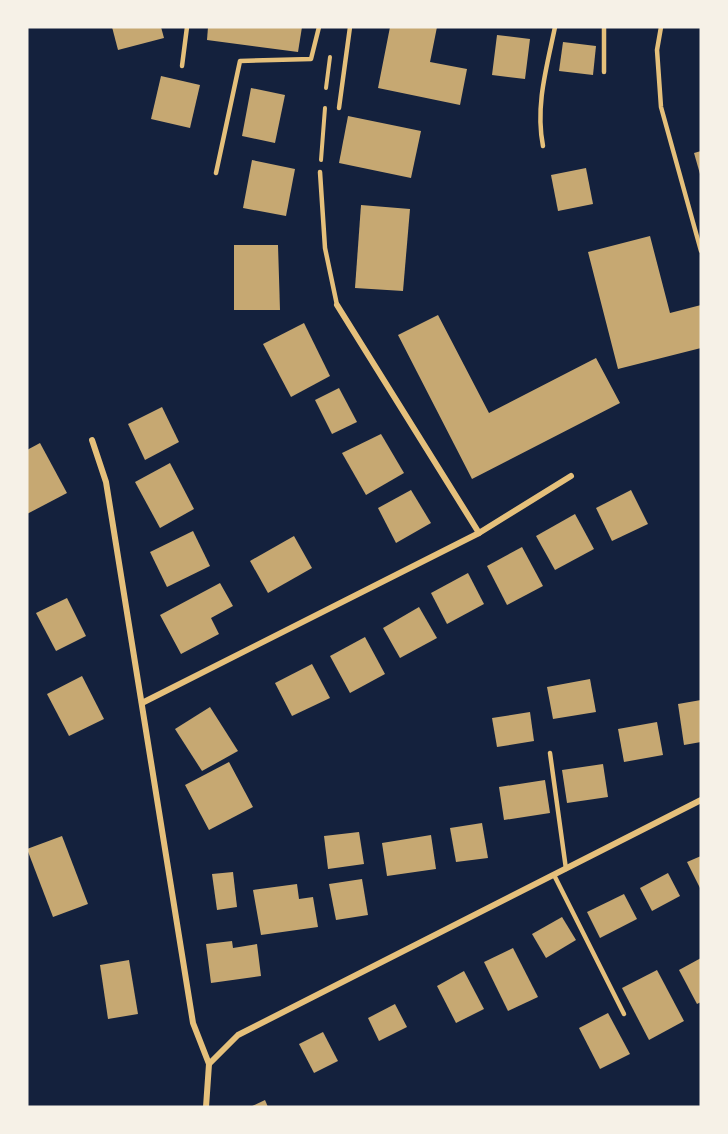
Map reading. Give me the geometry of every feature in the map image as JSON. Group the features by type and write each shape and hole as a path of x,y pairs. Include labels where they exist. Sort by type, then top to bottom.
{"street":[{"path":"337,305 479,533"},
{"path":"92,440 106,482 193,1023 209,1064 206,1107"},
{"path":"142,703 479,533 571,476"},
{"path":"209,1064 238,1035 701,800"}],"lane":[{"path":"182,66 187,27"},
{"path":"216,173 240,61 311,59 318,27"},
{"path":"339,108 350,27"},
{"path":"543,146 539,110 555,27"},
{"path":"604,27 604,72"},
{"path":"661,27 657,50 661,107 701,251"},
{"path":"320,172 325,248 337,305"},
{"path":"549,753 566,869"},
{"path":"554,874 624,1014"}],"building":[{"path":"112,27 161,27 164,38 118,50"},
{"path":"208,27 302,27 298,52 207,40"},
{"path":"390,27 437,27 430,62 467,69 460,105 378,88"},
{"path":"497,35 530,39 525,79 492,75"},
{"path":"563,42 596,46 593,75 559,71"},
{"path":"161,76 200,85 190,128 151,119"},
{"path":"251,88 285,95 275,143 242,136"},
{"path":"348,116 421,131 411,178 339,163"},
{"path":"701,151 701,174 700,174 694,153"},
{"path":"252,160 295,169 286,216 243,208"},
{"path":"586,168 593,204 558,211 551,175"},
{"path":"361,205 410,209 403,291 355,288"},
{"path":"650,236 670,313 701,305 701,348 618,369 588,252"},
{"path":"234,245 278,245 280,310 234,310"},
{"path":"438,315 489,413 596,358 620,403 472,479 398,335"},
{"path":"304,323 330,376 291,397 263,344"},
{"path":"339,388 357,422 332,434 315,400"},
{"path":"162,407 179,442 145,460 128,424"},
{"path":"381,434 404,473 366,495 342,453"},
{"path":"40,443 67,493 27,514 27,450"},
{"path":"170,463 194,509 160,528 135,482"},
{"path":"411,490 431,523 396,543 378,508"},
{"path":"631,490 648,524 612,541 596,508"},
{"path":"575,514 594,549 555,570 536,536"},
{"path":"193,531 210,566 167,587 150,552"},
{"path":"294,536 312,568 268,593 250,561"},
{"path":"522,547 543,586 507,605 487,566"},
{"path":"468,573 484,604 447,624 431,593"},
{"path":"220,583 233,606 211,618 219,634 181,654 160,615"},
{"path":"67,598 86,636 56,651 36,613"},
{"path":"419,607 437,638 400,658 383,628"},
{"path":"365,637 385,674 350,693 330,656"},
{"path":"312,664 330,698 292,716 275,683"},
{"path":"82,676 104,719 69,736 47,694"},
{"path":"590,679 596,712 553,719 547,687"},
{"path":"701,700 701,742 684,745 678,704"},
{"path":"210,707 238,751 202,771 175,729"},
{"path":"530,712 534,741 497,747 492,718"},
{"path":"657,722 663,755 624,762 618,729"},
{"path":"229,762 253,807 209,830 185,785"},
{"path":"603,764 608,797 567,803 562,770"},
{"path":"545,780 550,813 504,820 499,787"},
{"path":"482,823 488,858 456,862 450,828"},
{"path":"359,832 364,864 328,869 324,836"},
{"path":"431,835 436,869 387,876 382,843"},
{"path":"62,836 88,904 53,917 27,849"},
{"path":"701,856 701,890 687,862"},
{"path":"233,872 237,907 217,910 212,874"},
{"path":"668,873 680,896 652,911 640,888"},
{"path":"362,879 368,915 336,920 329,884"},
{"path":"297,884 299,899 313,897 318,927 261,935 253,890"},
{"path":"624,894 637,919 600,938 587,912"},
{"path":"562,917 576,940 546,958 532,934"},
{"path":"232,941 233,948 257,944 261,976 211,983 206,944"},
{"path":"513,948 538,997 508,1011 484,962"},
{"path":"701,958 701,1002 697,1004 679,970"},
{"path":"129,960 138,1014 108,1019 100,965"},
{"path":"657,970 684,1021 649,1040 622,988"},
{"path":"464,971 484,1009 456,1023 437,986"},
{"path":"395,1004 407,1027 379,1041 368,1018"},
{"path":"608,1013 630,1054 600,1069 579,1028"},
{"path":"323,1032 338,1061 314,1073 299,1044"},
{"path":"265,1100 268,1107 250,1107"}]}
